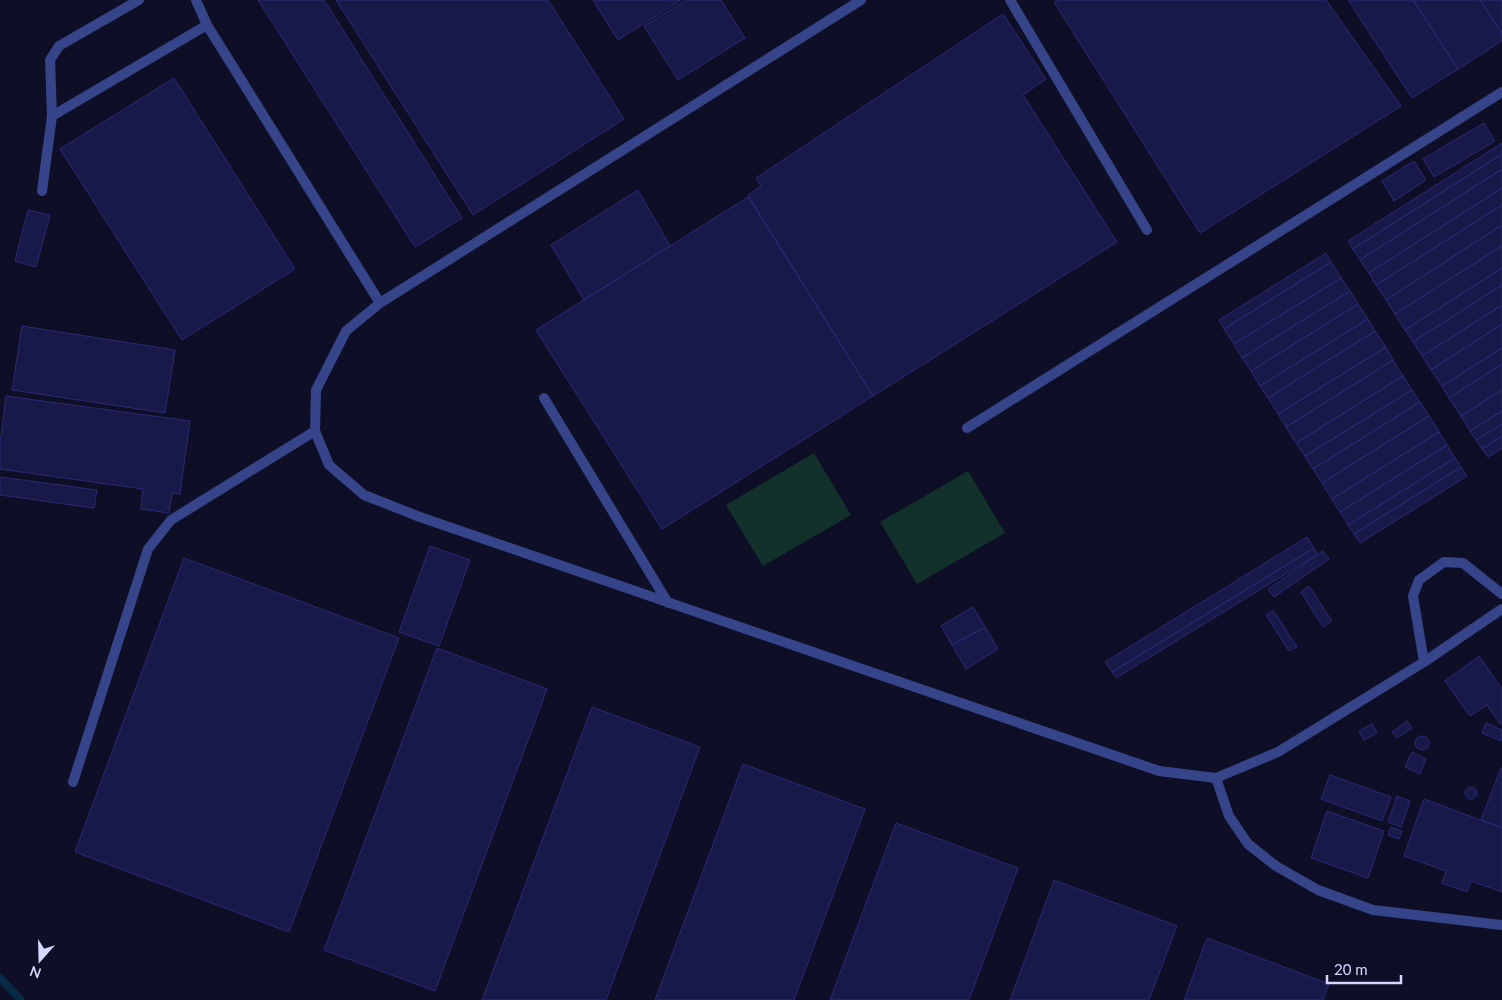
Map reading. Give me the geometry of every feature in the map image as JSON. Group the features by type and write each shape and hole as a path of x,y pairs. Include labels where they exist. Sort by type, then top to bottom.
{"lane":[{"path":"42,191 52,116 50,60 59,46 139,0"},
{"path":"196,0 207,25 380,303"},
{"path":"861,0 380,303 346,331 316,390 315,431 329,465 364,495 420,517 1159,771 1216,778 1278,752 1424,662 1502,609"},
{"path":"1010,0 1147,230"},
{"path":"52,116 207,25"},
{"path":"968,428 1502,92"},
{"path":"544,398 668,603"},
{"path":"73,782 148,549 172,520 315,431"},
{"path":"1424,662 1413,596 1419,580 1444,562 1463,563 1502,594"},
{"path":"1216,778 1229,816 1248,844 1276,866 1318,890 1373,910 1502,925"}],"green space":[{"path":"814,453 851,515 763,566 726,505"},
{"path":"968,471 1005,533 917,584 880,522"}],"building":[{"path":"258,0 324,0 462,218 415,247"},
{"path":"336,0 548,0 624,119 473,215"},
{"path":"593,0 681,0 618,40"},
{"path":"686,0 721,0 745,38 678,80 644,26"},
{"path":"1058,0 1326,0 1401,106 1200,233 1054,2"},
{"path":"1348,0 1413,0 1458,69 1412,98"},
{"path":"1413,0 1480,0 1502,34 1502,41 1458,69"},
{"path":"1480,0 1502,0 1502,34"},
{"path":"1003,14 1046,79 1023,95 1117,242 873,396 748,195 761,186 756,178"},
{"path":"174,78 295,269 182,340 60,149"},
{"path":"1484,123 1495,141 1434,177 1423,159"},
{"path":"1502,143 1502,154 1353,249 1348,241"},
{"path":"1502,154 1502,169 1360,260 1353,249"},
{"path":"1414,161 1426,180 1394,201 1382,181"},
{"path":"1502,169 1502,188 1369,273 1360,260"},
{"path":"1502,188 1502,205 1376,285 1369,273"},
{"path":"638,190 670,246 584,300 551,245"},
{"path":"748,197 873,396 662,529 536,330"},
{"path":"1502,205 1502,225 1386,300 1376,285"},
{"path":"28,210 50,215 36,267 15,261"},
{"path":"1502,225 1502,246 1395,314 1386,300"},
{"path":"1502,246 1502,268 1405,330 1395,314"},
{"path":"1326,253 1331,262 1224,329 1219,320"},
{"path":"1331,262 1341,278 1234,344 1224,329"},
{"path":"1502,268 1502,285 1413,342 1405,330"},
{"path":"1341,278 1350,291 1242,358 1234,344"},
{"path":"1502,285 1502,305 1422,356 1413,342"},
{"path":"1350,291 1358,304 1251,371 1242,358"},
{"path":"1358,304 1368,319 1260,386 1251,371"},
{"path":"1502,305 1502,324 1431,370 1422,356"},
{"path":"1368,319 1375,331 1268,398 1260,386"},
{"path":"1502,324 1502,348 1442,386 1431,370"},
{"path":"22,326 175,350 165,413 12,390"},
{"path":"1375,331 1386,347 1278,414 1268,398"},
{"path":"1386,347 1393,360 1286,427 1278,414"},
{"path":"1502,348 1502,364 1449,398 1442,386"},
{"path":"1393,360 1403,376 1296,443 1286,427"},
{"path":"1502,364 1502,390 1461,416 1449,398"},
{"path":"1403,376 1412,390 1305,456 1296,443"},
{"path":"1412,390 1420,402 1313,469 1305,456"},
{"path":"1502,390 1502,411 1470,431 1461,416"},
{"path":"6,396 190,421 180,494 172,493 169,513 141,509 143,489 0,469 0,445"},
{"path":"1420,402 1429,416 1322,483 1313,469"},
{"path":"1502,411 1502,424 1476,440 1470,431"},
{"path":"1429,416 1439,432 1332,499 1322,483"},
{"path":"1502,424 1502,436 1482,449 1476,440"},
{"path":"1439,432 1447,445 1340,512 1332,499"},
{"path":"1502,436 1502,448 1488,457 1482,449"},
{"path":"1447,445 1455,458 1348,525 1340,512"},
{"path":"1455,458 1461,467 1354,534 1348,525"},
{"path":"1461,467 1467,476 1360,543 1354,534"},
{"path":"0,477 97,490 94,508 0,495"},
{"path":"1307,537 1314,548 1112,672 1105,662"},
{"path":"430,546 470,560 439,646 399,632"},
{"path":"1314,548 1318,554 1116,678 1112,672"},
{"path":"1323,551 1329,559 1274,597 1268,589"},
{"path":"184,558 399,638 289,932 75,852"},
{"path":"1309,586 1332,621 1323,627 1301,592"},
{"path":"973,607 985,627 952,645 941,626"},
{"path":"1273,610 1297,647 1289,651 1266,615"},
{"path":"985,627 998,649 966,669 952,645"},
{"path":"437,648 547,689 435,991 324,950"},
{"path":"1479,656 1502,689 1502,723 1500,724 1487,705 1470,716 1445,681"},
{"path":"592,707 700,747 606,1000 482,1000"},
{"path":"1407,721 1412,728 1397,738 1392,732"},
{"path":"1486,723 1502,730 1501,741 1482,733"},
{"path":"1372,724 1377,733 1364,740 1359,731"},
{"path":"1419,736 1425,736 1429,743 1425,750 1419,750 1415,746 1415,740"},
{"path":"1412,752 1426,759 1420,774 1405,767"},
{"path":"743,764 865,809 794,1000 655,1000"},
{"path":"1502,768 1502,828 1481,820"},
{"path":"1330,775 1391,797 1382,821 1321,799"},
{"path":"1471,787 1477,793 1471,799 1465,793"},
{"path":"1397,796 1410,801 1401,827 1388,822"},
{"path":"1424,799 1502,828 1502,892 1471,881 1467,892 1442,883 1446,871 1404,856"},
{"path":"1327,811 1384,831 1368,878 1311,858"},
{"path":"896,823 1018,868 969,1000 830,1000"},
{"path":"1391,827 1402,831 1399,839 1388,835"},
{"path":"1054,880 1177,926 1149,1000 1010,1000"},
{"path":"1207,938 1329,984 1323,1000 1184,1000"}],"waterway":[{"path":"0,978 21,1000"}]}
